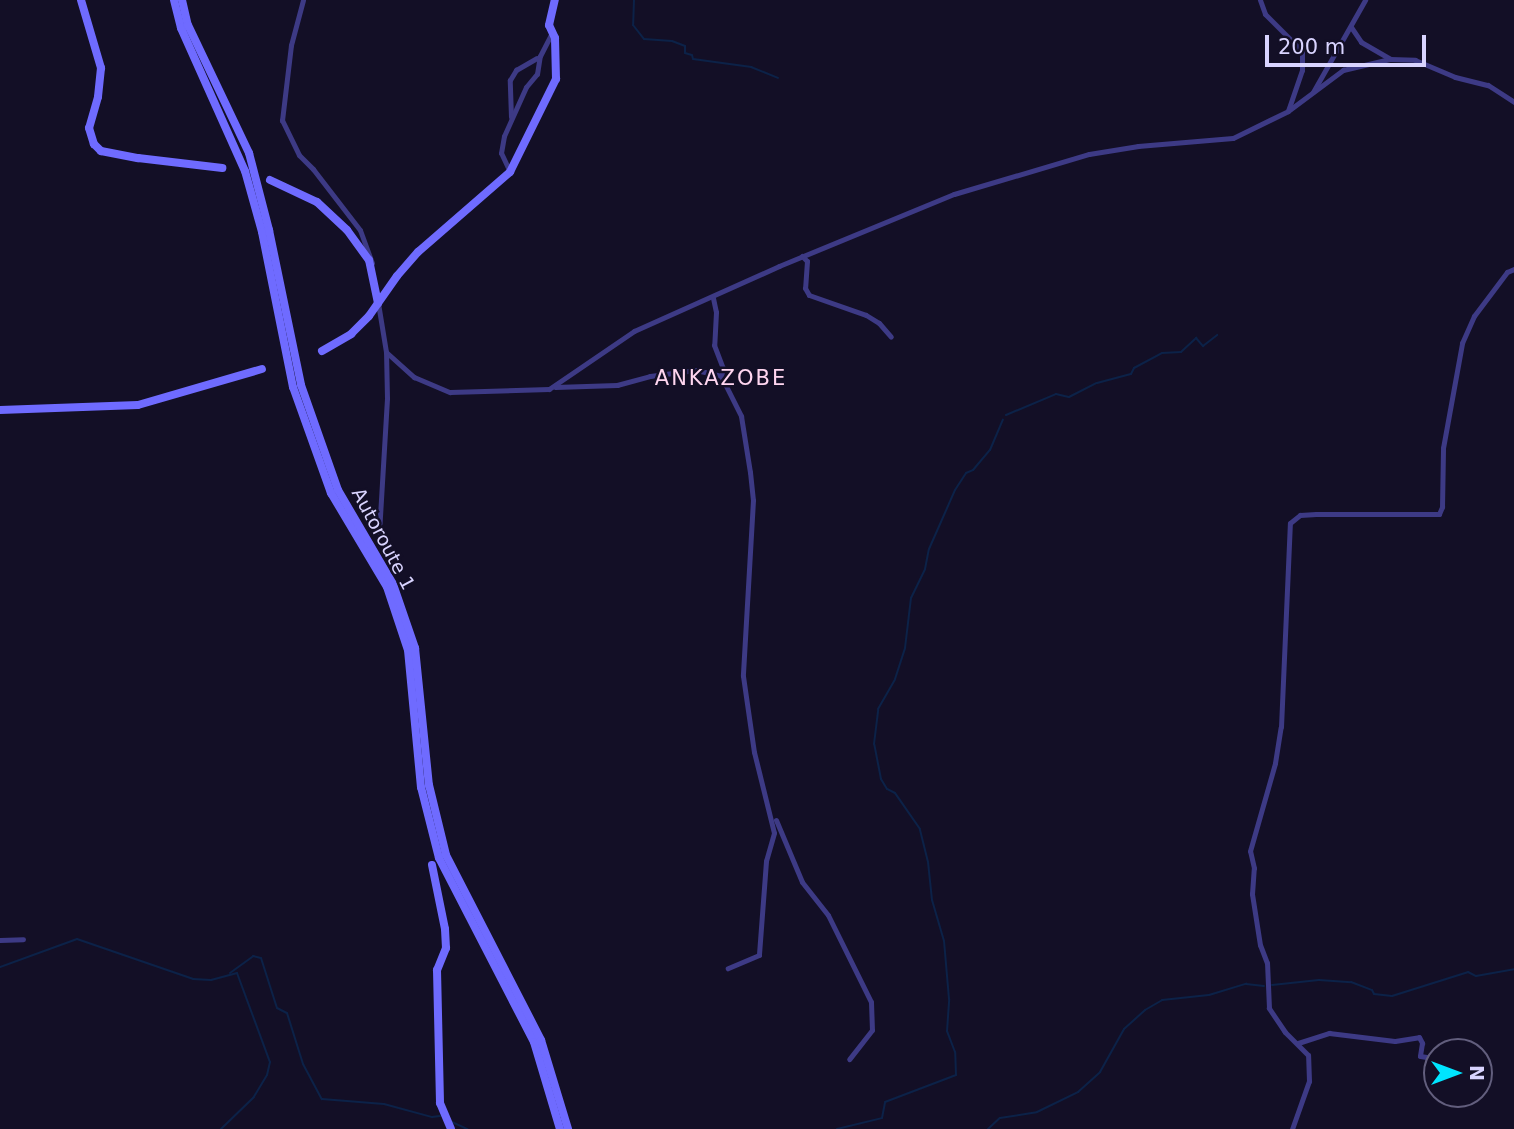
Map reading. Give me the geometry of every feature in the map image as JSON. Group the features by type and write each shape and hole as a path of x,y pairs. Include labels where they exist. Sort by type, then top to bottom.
{"main road":[{"path":"81,0 101,68 98,97 89,128 94,144 101,151 125,156 222,168"},
{"name":"Autoroute 1","path":"174,0 181,28 245,171 262,232 293,387 331,493 387,587 408,650 421,787 439,858 534,1042 560,1129"},
{"name":"Autoroute 1","path":"182,0 188,25 249,153 269,230 301,385 338,490 394,584 415,648 429,786 446,855 541,1040 568,1129"},
{"path":"322,351 351,334 418,253 510,172 556,79 554,31 549,17 555,0"},
{"path":"270,180 317,202 334,217 369,260 378,303"},
{"path":"0,410 138,405 262,369"},
{"path":"432,865 446,948 437,970 440,1103 451,1129"}],"street":[{"path":"303,0 291,45 282,120 287,136 299,155 360,230 371,254 373,277"},
{"path":"1260,0 1265,14 1302,51 1302,70 1288,111"},
{"path":"1312,94 1365,0"},
{"path":"1351,27 1361,42 1390,59"},
{"path":"510,172 502,153 511,120 526,86 537,74 540,56 554,31"},
{"path":"511,120 510,80 516,70 540,56"},
{"path":"549,389 634,331 802,256 954,194 1007,180 1066,159 1138,146 1233,138 1288,111 1343,71 1390,59 1415,60 1455,77 1488,85 1514,102"},
{"path":"802,256 807,261 805,288 809,295 866,315 879,323 891,337"},
{"path":"1292,1129 1310,1071 1307,1051 1285,1032 1269,1008 1270,978 1258,936 1250,855 1276,763 1281,727 1290,523 1300,515 1316,514 1439,514 1442,506 1443,448 1462,343 1474,316 1507,272 1514,269"},
{"path":"713,298 716,312 714,345 723,368 721,376 741,416 750,472 753,500 743,676 754,752 774,833 766,861 759,956 729,968"},
{"path":"378,303 386,352 387,398 379,533"},
{"path":"386,352 414,377 450,392 549,389 564,385 617,386 650,376 696,370 721,376"},
{"path":"772,817 803,882 828,915 871,1002 873,1030 849,1059"},
{"path":"0,940 23,939"},
{"path":"1298,1043 1329,1033 1395,1041 1419,1037 1422,1043 1420,1056 1423,1056"}],"waterway":[{"path":"634,0 633,25 644,39 672,41 685,46 685,53 692,55 693,59 751,67 778,78"},
{"path":"1006,415 1056,394 1069,397 1097,383 1131,374 1134,368 1162,353 1181,352 1196,338 1203,346 1217,335"},
{"path":"837,1129 882,1118 885,1102 956,1075 955,1052 947,1031 949,999 944,941 932,900 928,862 920,829 895,793 887,789 881,779 874,744 878,709 895,679 905,648 911,598 925,569 929,549 955,490 966,473 973,470 990,450 1003,420"},
{"path":"0,967 77,939 193,979 211,980 237,973 270,1062 267,1075 254,1097 221,1129"},
{"path":"230,973 253,956 261,958 277,1008 287,1013 303,1064 322,1099 384,1104 432,1117 440,1116"},
{"path":"1272,985 1319,980 1351,982 1372,990 1374,994 1392,996 1468,972 1476,976 1514,969"},
{"path":"988,1129 1000,1118 1037,1112 1078,1092 1100,1072 1124,1029 1145,1010 1162,1000 1209,995 1246,984 1264,986"},
{"path":"452,1122 467,1129"}],"district":[{"name":"ANKAZOBE","path":"721,378"}]}
